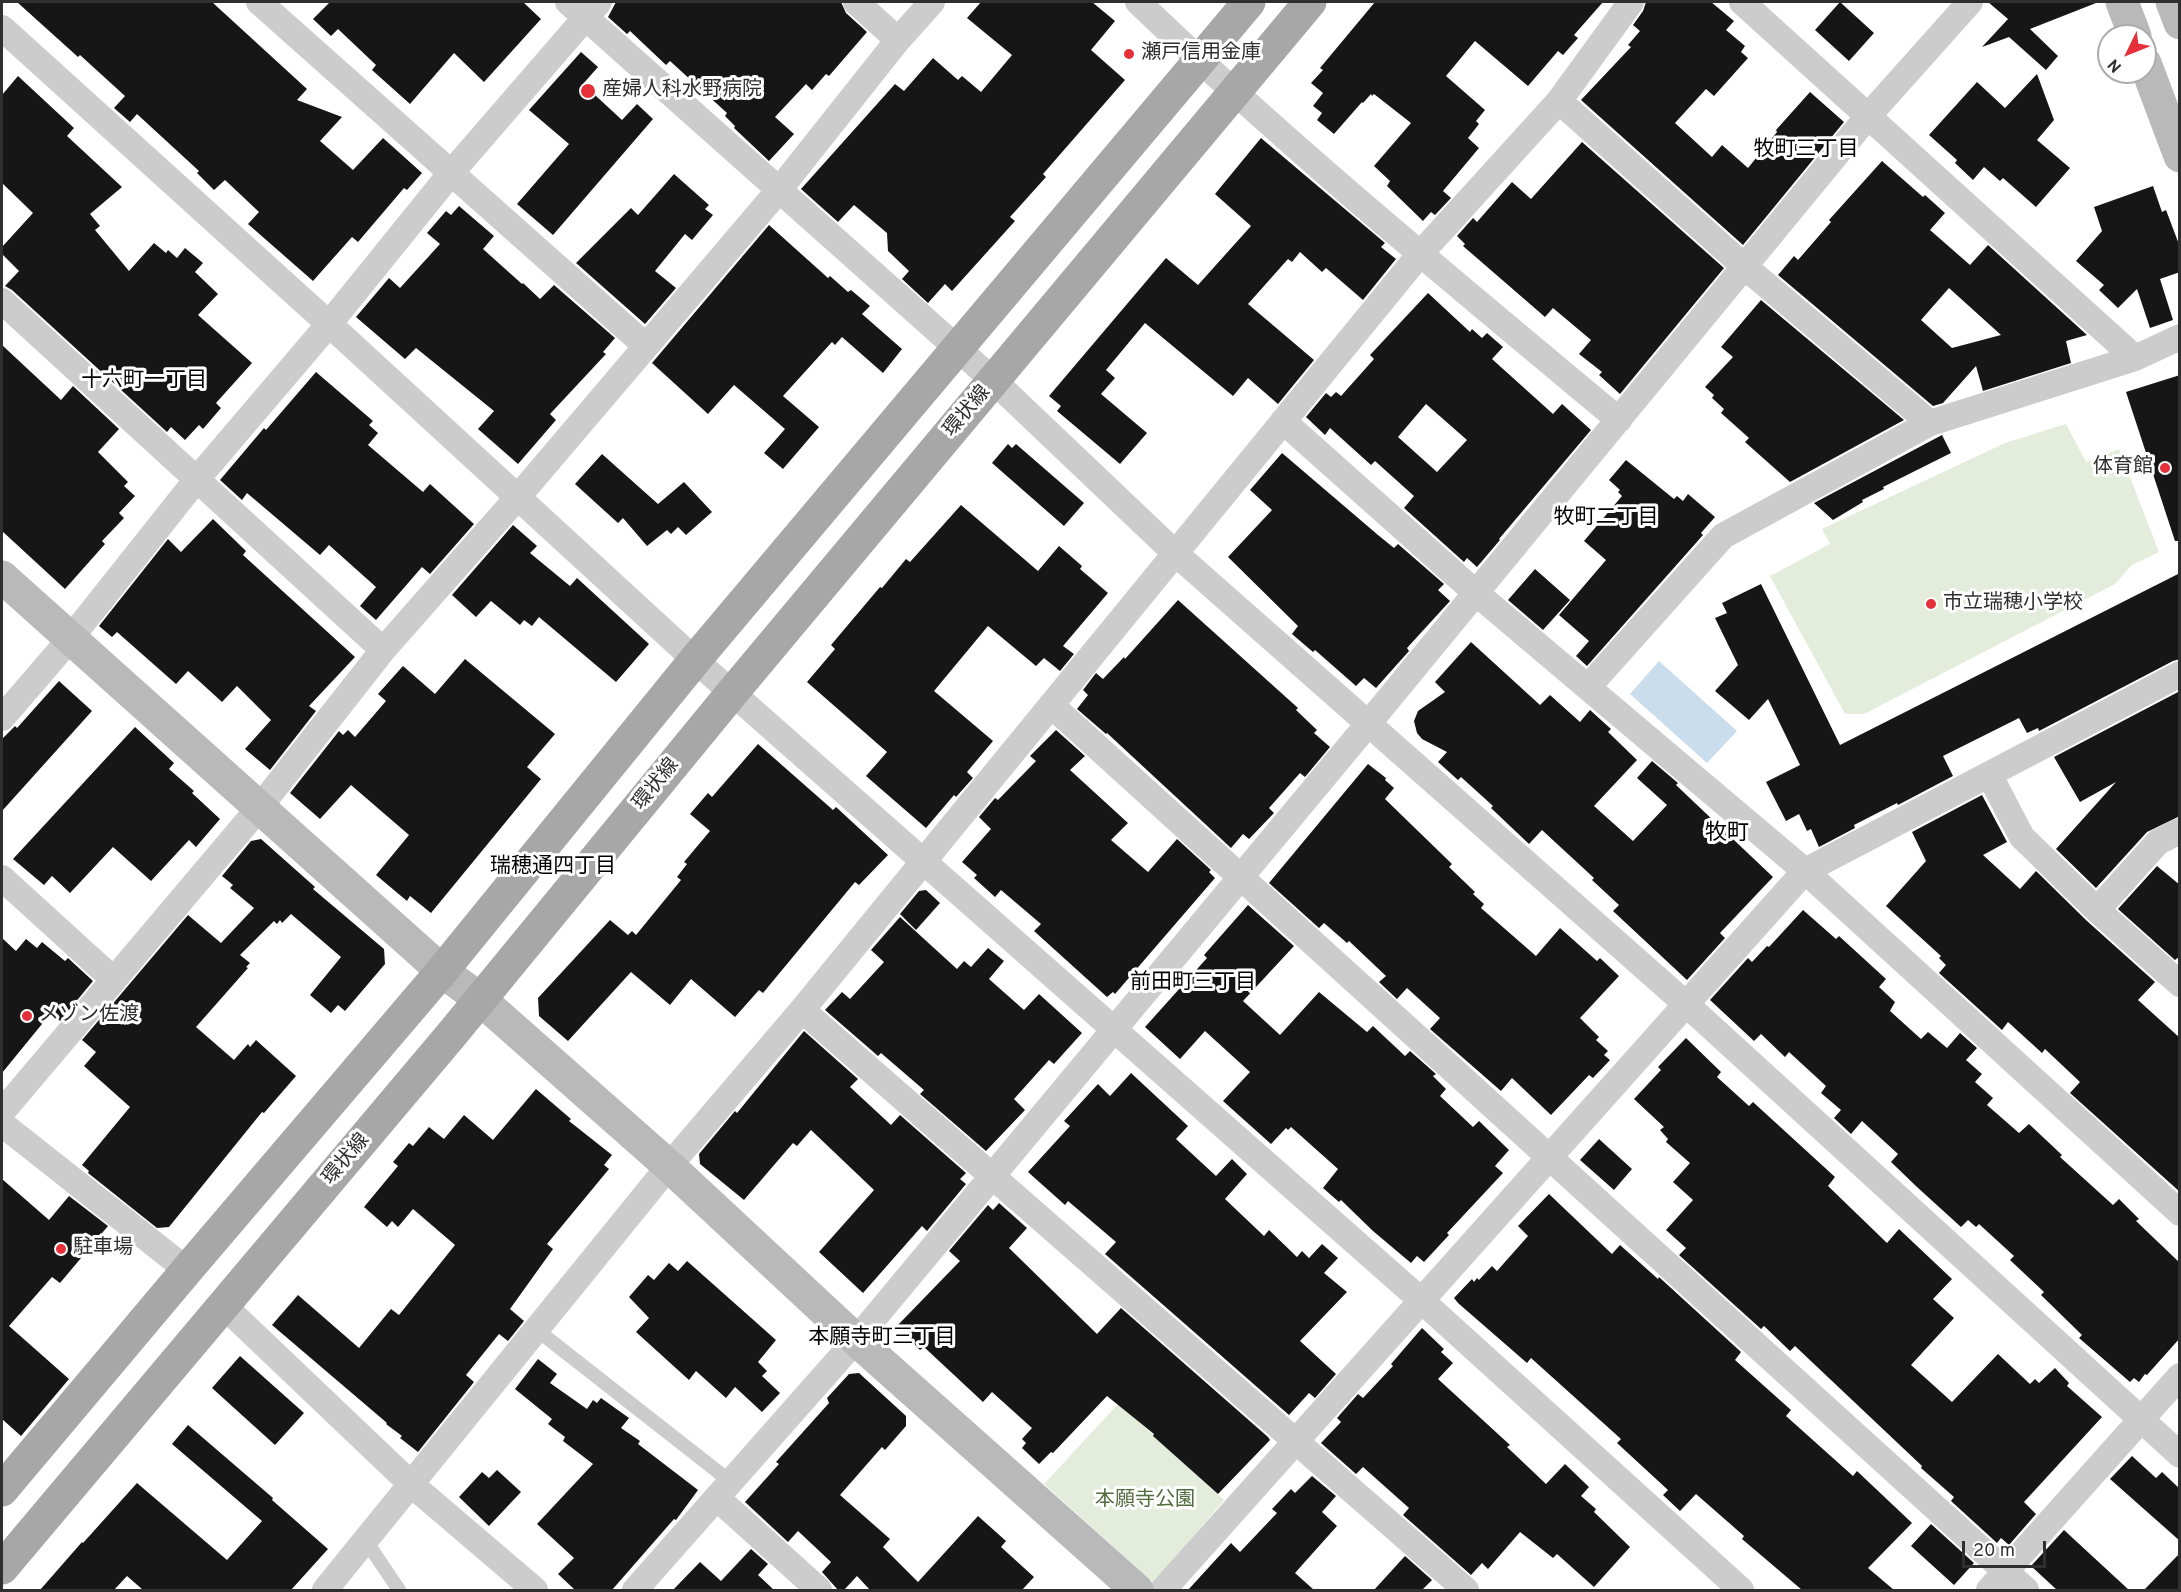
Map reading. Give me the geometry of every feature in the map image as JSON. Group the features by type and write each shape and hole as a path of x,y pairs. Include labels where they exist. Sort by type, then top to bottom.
{"main road":[{"path":"6,1477 442,971 695,660 1249,2"},
{"name":"環状線","path":"2,1568 481,1000 732,693 1310,2"}],"street":[{"path":"259,2 646,346"},
{"path":"856,2 898,40"},
{"path":"2,1112 259,808 384,650 518,498 779,190 898,40 932,2"},
{"path":"1138,2 1199,60 1420,254 1619,420"},
{"path":"325,1590 669,1166 802,1010 1420,254 1559,100 1631,2"},
{"path":"1742,2 2135,358"},
{"path":"634,1590 856,1340 1368,724 1869,115 1970,2"},
{"path":"2122,2 2130,24"},
{"path":"2172,2 2180,23"},
{"path":"2,718 70,639 198,479 329,324 584,7 779,190 994,381 1175,553 1686,1004 2180,1455"},
{"path":"2,28 695,660 1422,1300 1741,1590"},
{"path":"2153,84 2180,156"},
{"path":"1559,100 1745,267 1930,423"},
{"path":"2,301 384,650"},
{"path":"1588,687 1723,536 1930,423 2135,358 2180,337"},
{"path":"1283,421 1476,593 1805,871 2180,1213"},
{"path":"2,577 442,971 481,1000 669,1166 856,1340 1137,1590"},
{"path":"1163,1590 1805,871 2180,674"},
{"path":"1051,705 1549,1157 1997,1581 2026,1590"},
{"path":"1989,774 2022,837 2097,910 2180,984"},
{"path":"2097,910 2158,842 2180,831"},
{"path":"2,878 114,980"},
{"path":"802,1010 1466,1590"},
{"path":"2,1124 186,1270"},
{"path":"224,1306 412,1485 535,1590"},
{"path":"1997,1581 2180,1376"},
{"path":"724,1490 819,1590"}],"lane":[{"path":"537,1330 724,1490"},
{"path":"366,1541 399,1590"}],"green space":[{"path":"2066,424 2086,462 2119,449 2159,552 2132,565 2115,584 1864,714 1845,714 1770,576 1830,544 1822,529 2005,443"},
{"name":"本願寺公園","path":"1119,1403 1224,1500 1154,1583 1044,1484"}],"water":[{"path":"1659,661 1737,731 1707,763 1630,694"}],"building":[{"path":"17,2 212,2 307,89 297,100 342,117 320,141 353,170 383,138 422,173 407,190 404,188 358,242 352,237 313,281 248,224 259,212 241,195 225,180 214,190 197,173 199,171 137,114 130,122 114,108 125,96"},
{"path":"330,2 523,2 541,19 484,82 454,53 410,104 372,70 376,65 338,29 331,36 313,19"},
{"path":"616,2 841,2 846,13 867,32 829,76 826,74 812,90 806,84 775,117 794,134 769,161 734,128 735,126 725,116 727,113 670,61 666,65 630,31 627,34 608,17"},
{"path":"981,2 1092,2 1115,21 1091,50 1125,80 1043,174 1046,177 1010,217 1015,221 952,291 945,284 928,303 902,279 909,271 888,251 887,233 854,205 838,222 801,189 895,84 904,91 933,58 958,80 962,76 981,92 1012,55 967,18"},
{"path":"1375,2 1603,2 1574,35 1578,38 1563,55 1558,51 1528,86 1475,41 1446,76 1485,110 1476,121 1479,124 1468,138 1479,148 1443,191 1451,198 1435,215 1431,212 1423,221 1387,186 1390,181 1374,166 1411,123 1371,94 1334,134 1317,120 1322,113 1313,106 1323,93 1311,83 1323,70 1320,68"},
{"path":"1646,2 1711,2 1734,21 1726,30 1745,46 1741,52 1748,58 1714,96 1706,89 1675,123 1712,157 1722,145 1748,168 1777,132 1776,130 1810,92 1844,122 1743,245 1581,100 1631,47 1628,45 1640,31 1633,25 1643,11"},
{"path":"1840,2 1874,33 1849,61 1815,30"},
{"path":"1988,2 2096,3 2030,29 2058,56 2046,70 2009,37 1982,47 2008,19"},
{"path":"581,52 598,67 583,84 622,120 637,104 653,119 553,235 517,204 569,144 529,110"},
{"path":"2037,74 2054,120 2037,140 2070,168 2036,207 2003,178 2000,181 1984,167 1973,180 1955,163 1957,160 1929,135 1977,82 2005,108"},
{"path":"18,76 74,128 67,136 122,187 90,214 100,226 95,230 129,271 154,243 166,253 168,250 177,258 185,248 203,263 195,272 218,294 198,315 252,363 216,403 221,408 203,429 199,425 185,440 171,427 167,432 5,286 19,271 2,254 2,247 33,213 2,183 2,95"},
{"path":"1261,138 1385,243 1381,247 1396,259 1363,300 1326,268 1322,272 1300,252 1292,262 1288,259 1248,304 1314,360 1278,404 1248,378 1233,396 1145,323 1106,370 1115,378 1101,394 1147,433 1120,464 1057,411 1061,406 1049,396 1166,258 1198,285 1251,226 1215,194"},
{"path":"1582,142 1724,268 1620,394 1599,375 1602,372 1579,354 1591,340 1553,308 1545,317 1463,246 1465,244 1457,236 1473,218 1477,222 1512,182 1531,199"},
{"path":"1882,161 1945,213 1930,230 1970,265 1988,245 2087,335 2066,341 2071,363 1983,391 1976,366 1943,403 1933,406 1778,275 1794,256 1798,260 1831,222 1829,220","holes":["1949,288 2001,335 1952,348 1921,320"]},
{"path":"674,174 709,205 705,209 713,215 692,240 685,234 655,271 676,288 645,324 576,263 631,208 638,215"},
{"path":"2153,186 2162,212 2166,210 2180,247 2180,272 2160,279 2173,320 2150,328 2137,289 2118,308 2099,290 2104,285 2076,261 2102,231 2094,207"},
{"path":"459,206 494,236 483,249 522,284 540,299 554,285 615,338 603,352 606,354 550,414 556,420 518,464 478,429 494,411 416,348 405,359 356,317 389,278 400,288 440,244 427,233 446,211 451,215"},
{"path":"769,225 828,278 830,276 848,292 851,290 870,306 862,314 902,349 883,373 842,337 835,345 832,342 783,396 819,427 783,469 764,453 785,429 734,385 708,414 652,363"},
{"path":"1428,293 1470,332 1472,329 1482,338 1487,333 1503,347 1492,359 1553,414 1562,404 1591,430 1477,567 1467,558 1464,562 1404,508 1414,496 1375,461 1371,465 1330,428 1325,435 1306,417 1326,393 1331,397 1336,392 1341,396 1374,359 1370,355","holes":["1426,404 1467,440 1437,472 1398,437"]},
{"path":"1761,300 1904,420 1790,482 1745,442 1749,438 1721,413 1724,409 1712,398 1714,395 1705,387 1733,357 1721,347"},
{"path":"2,345 61,400 73,386 119,429 98,452 128,482 124,486 135,496 119,513 124,518 102,541 105,544 65,589 2,531"},
{"path":"316,372 373,421 369,425 378,433 368,445 423,492 430,484 474,524 430,574 422,567 376,620 360,606 376,587 329,545 320,555 247,493 242,500 220,480"},
{"name":"体育館","path":"2180,375 2180,541 2175,541 2126,392"},
{"path":"1942,435 1951,453 1883,487 1884,489 1862,500 1863,502 1833,520 1814,503"},
{"path":"1008,444 1012,448 1016,444 1084,503 1064,526 992,463"},
{"path":"1282,453 1394,548 1398,544 1444,584 1438,590 1450,601 1407,648 1409,651 1376,688 1364,678 1356,686 1315,650 1313,652 1292,634 1298,626 1228,557 1272,510 1250,490"},
{"path":"602,454 658,504 684,482 712,512 686,535 678,527 671,534 667,530 647,546 623,518 618,523 575,484"},
{"path":"1626,460 1674,499 1677,496 1683,501 1688,494 1715,517 1701,533 1703,535 1587,666 1576,656 1589,641 1559,615 1606,560 1584,541 1622,496 1618,492 1620,490 1609,480"},
{"path":"961,505 1038,571 1059,546 1082,566 1080,569 1108,593 1063,646 1074,654 1060,671 1044,658 1036,666 988,626 934,691 993,741 967,772 973,778 956,797 954,795 926,828 866,776 887,752 807,682 835,649 831,645 880,587 882,588 906,559 910,562"},
{"path":"213,519 246,551 243,555 355,657 309,706 316,711 270,770 245,749 271,720 237,686 222,702 188,671 176,684 117,632 112,637 99,626 168,539 181,552"},
{"path":"513,525 537,546 530,553 570,586 577,578 649,644 616,682 539,617 532,626 524,620 520,625 491,601 476,617 452,595"},
{"path":"1535,569 1570,600 1543,630 1508,600"},
{"path":"2180,573 2180,659 2039,731 2038,728 2027,733 2019,718 1943,756 1953,776 1854,825 1855,828 1819,847 1811,829 1807,831 1799,814 1786,821 1766,782 1800,765 1768,699 1749,720 1715,691 1738,665 1715,618 1727,613 1722,603 1761,584 1840,745"},
{"path":"1178,600 1298,708 1296,710 1317,730 1314,733 1330,747 1305,777 1300,773 1269,808 1274,813 1249,839 1243,834 1231,848 1107,733 1077,709 1088,695 1083,690 1096,673 1103,679 1124,657 1125,659"},
{"path":"1471,642 1540,705 1550,695 1580,722 1590,710 1611,729 1608,732 1637,760 1594,806 1633,841 1667,805 1637,778 1652,761 1678,783 1676,785 1773,877 1720,933 1725,938 1687,980 1613,911 1619,905 1592,880 1594,878 1542,830 1529,844 1491,808 1493,806 1461,777 1458,780 1438,762 1447,752 1422,739 1417,733 1414,721 1418,711 1445,692 1435,682"},
{"path":"465,659 555,734 527,767 541,779 431,913 410,896 407,901 376,875 409,835 351,785 320,819 290,793 339,731 343,735 348,730 355,737 386,701 378,694 403,666 435,694"},
{"path":"59,681 92,711 2,811 2,739 15,726 17,728"},
{"path":"2180,691 2180,816 2147,832 2096,888 2056,849 2116,782 2080,802 2054,757"},
{"path":"135,727 174,763 169,769 220,819 196,847 189,840 151,881 113,847 70,893 52,876 44,885 13,859"},
{"path":"1056,730 1085,756 1070,770 1128,823 1111,840 1148,872 1177,839 1211,870 1209,872 1215,878 1115,994 1113,992 1107,997 1034,931 1041,924 1001,890 995,897 974,878 977,875 962,862 991,829 979,817 995,798 998,800 1036,761 1030,756"},
{"path":"758,744 833,810 836,807 888,855 859,885 855,882 763,993 759,990 735,1017 691,979 670,1005 631,972 568,1041 539,1016 538,998 610,920 628,935 632,931 636,935 681,880 677,877 687,864 684,862 710,831 690,814 708,793 712,797"},
{"path":"1368,764 1386,778 1385,780 1394,788 1385,799 1452,864 1449,867 1484,904 1481,908 1536,956 1560,928 1597,961 1600,958 1619,976 1580,1018 1599,1037 1596,1040 1608,1051 1604,1055 1610,1060 1593,1078 1589,1075 1551,1115 1512,1078 1501,1091 1430,1029 1440,1018 1407,988 1397,999 1379,982 1386,976 1349,941 1347,943 1324,923 1319,928 1269,883"},
{"path":"1982,795 2007,842 1983,855 2020,889 2036,871 2155,982 2138,1000 2180,1038 2180,1192 2070,1093 2080,1082 2045,1049 2042,1053 2008,1022 2002,1030 1939,973 1946,965 1939,958 1941,956 1886,906 1926,861 1912,832"},
{"path":"261,839 315,887 313,889 384,949 385,964 345,1011 338,1005 331,1013 310,995 341,957 291,914 282,923 280,920 277,924 274,921 240,955 250,963 246,967 248,968 196,1027 234,1060 248,1044 250,1047 256,1040 296,1076 264,1113 262,1112 169,1227 157,1228 88,1173 89,1171 82,1165 130,1107 84,1066 96,1052 82,1040 188,915 221,943 254,908 230,888 233,885 222,876 251,841"},
{"path":"2157,866 2180,885 2180,956 2175,960 2118,909"},
{"path":"926,890 940,903 916,930 900,914 919,891"},
{"path":"1248,905 1294,946 1243,1001 1280,1035 1319,992 1367,1032 1373,1026 1405,1056 1410,1051 1436,1074 1433,1076 1446,1089 1440,1096 1473,1127 1479,1121 1509,1150 1495,1166 1503,1173 1447,1233 1449,1235 1424,1262 1417,1256 1411,1263 1341,1200 1339,1202 1323,1188 1338,1169 1291,1127 1288,1130 1286,1128 1271,1144 1223,1101 1250,1072 1205,1031 1180,1059 1145,1027 1207,958 1204,955"},
{"path":"1803,910 1836,939 1839,936 1886,979 1879,987 1895,1002 1890,1011 1921,1039 1928,1032 1947,1048 1960,1033 1977,1048 1966,1060 1982,1074 1975,1082 1993,1098 1987,1105 2019,1133 2029,1124 2062,1155 2060,1157 2113,1205 2119,1199 2139,1219 2136,1221 2180,1263 2180,1338 2139,1382 2134,1378 2130,1382 2079,1338 2082,1335 2041,1295 2044,1292 2010,1260 2014,1256 1979,1224 1976,1227 1968,1220 1961,1227 1917,1187 1891,1162 1898,1154 1862,1121 1851,1134 1834,1118 1841,1110 1821,1093 1826,1086 1789,1052 1785,1057 1761,1034 1754,1041 1710,1000 1748,958 1752,962"},
{"path":"900,917 957,969 964,961 971,967 988,948 1004,961 989,979 1024,1010 1039,994 1082,1033 1054,1064 1049,1060 1014,1099 1025,1110 986,1151 920,1094 924,1090 881,1053 878,1056 825,1010 842,992 850,999 884,962 871,950"},
{"path":"2,938 16,951 26,939 37,948 42,942 65,961 68,958 93,981 60,1021 51,1013 2,1073"},
{"path":"804,1031 858,1079 850,1087 891,1125 900,1115 966,1173 960,1179 966,1184 927,1231 922,1226 863,1293 819,1252 874,1190 811,1130 797,1146 793,1143 744,1200 700,1164 699,1154 735,1111 737,1113"},
{"path":"1686,1038 1721,1072 1717,1077 1749,1106 1753,1102 1835,1177 1828,1186 1887,1243 1899,1229 1952,1279 1933,1299 1954,1318 1911,1365 1952,1402 1998,1354 2030,1384 2035,1379 2039,1383 2055,1368 2069,1383 2067,1386 2102,1417 2024,1502 2036,1514 2009,1545 2001,1538 1997,1543 1951,1501 1954,1497 1795,1346 1790,1351 1764,1326 1761,1329 1679,1255 1686,1248 1666,1230 1693,1200 1673,1182 1690,1163 1666,1142 1668,1139 1660,1130 1664,1127 1634,1099 1661,1070 1658,1067"},
{"path":"1131,1073 1188,1126 1176,1139 1216,1176 1232,1159 1247,1174 1225,1199 1264,1236 1269,1230 1297,1257 1302,1251 1309,1258 1322,1244 1338,1258 1324,1273 1347,1292 1300,1341 1336,1374 1315,1398 1309,1393 1289,1415 1105,1254 1116,1242 1068,1201 1065,1205 1028,1172 1070,1126 1064,1121 1098,1084 1110,1096"},
{"path":"536,1089 571,1119 569,1121 612,1155 604,1165 609,1169 547,1244 553,1249 510,1309 524,1321 508,1341 499,1334 466,1375 474,1382 418,1452 272,1325 298,1295 359,1348 391,1309 399,1315 455,1245 413,1209 398,1227 392,1221 387,1227 364,1207 398,1166 393,1162 409,1143 413,1146 429,1127 444,1139 464,1115 493,1140"},
{"path":"1599,1139 1632,1169 1614,1190 1580,1160"},
{"path":"2,1179 49,1220 69,1196 108,1226 60,1283 52,1277 9,1326 69,1379 21,1436 2,1419"},
{"path":"1549,1194 1612,1254 1620,1245 1658,1279 1659,1277 1741,1352 1735,1360 1791,1410 1786,1416 1853,1476 1857,1471 1912,1523 1868,1568 1894,1590 1802,1590 1742,1539 1744,1536 1696,1494 1680,1511 1663,1495 1668,1490 1617,1443 1621,1439 1531,1358 1527,1363 1458,1303 1454,1298 1472,1279 1474,1282 1477,1278 1479,1280 1492,1266 1497,1271 1528,1236 1518,1226"},
{"path":"999,1203 1027,1228 1009,1248 1097,1334 1121,1308 1268,1437 1270,1440 1218,1494 1153,1436 1154,1434 1107,1396 1053,1453 1051,1452 1039,1464 1022,1448 1026,1443 1022,1439 1032,1428 992,1392 983,1402 924,1347 920,1350 897,1326 960,1261 949,1251 988,1205 993,1210"},
{"path":"687,1261 776,1340 758,1362 767,1371 762,1376 780,1393 762,1412 735,1387 726,1398 696,1371 689,1380 636,1332 649,1318 629,1297 648,1275 654,1280 669,1263 678,1271"},
{"path":"1422,1328 1444,1349 1441,1352 1453,1363 1438,1379 1510,1445 1507,1447 1546,1484 1565,1464 1589,1487 1581,1496 1596,1509 1594,1512 1630,1547 1594,1587 1557,1554 1553,1558 1520,1532 1488,1569 1482,1563 1471,1575 1403,1515 1409,1508 1363,1467 1356,1474 1321,1443 1341,1422 1337,1418 1358,1394 1363,1398 1393,1366 1391,1364"},
{"path":"240,1356 304,1413 275,1445 212,1388"},
{"path":"538,1359 557,1374 550,1383 587,1409 593,1400 597,1403 601,1398 629,1418 621,1428 640,1441 638,1444 698,1490 676,1520 674,1519 612,1590 575,1590 558,1574 574,1558 537,1524 593,1464 563,1441 565,1437 548,1424 552,1419 515,1389"},
{"path":"859,1373 906,1416 906,1426 885,1450 882,1447 840,1495 890,1539 883,1547 918,1582 978,1516 1006,1541 1001,1547 1034,1577 1022,1590 870,1590 857,1576 844,1590 838,1590 822,1572 831,1562 798,1531 788,1542 745,1502 779,1464 776,1462 829,1403 827,1398 849,1374"},
{"path":"188,1425 328,1549 291,1590 143,1590 127,1576 114,1590 40,1590 137,1483 227,1560 262,1521 172,1444"},
{"path":"2132,1456 2156,1478 2162,1472 2180,1489 2180,1541 2110,1479"},
{"path":"497,1470 521,1492 489,1526 459,1497 482,1472 489,1478"},
{"path":"1312,1476 1336,1496 1322,1512 1337,1526 1295,1573 1314,1590 1188,1590 1231,1543 1240,1552 1277,1513 1272,1509 1291,1489 1295,1493"},
{"path":"1931,1524 1974,1563 1954,1585 1911,1546"},
{"path":"2064,1530 2129,1590 2057,1590 2031,1566"},
{"path":"751,1549 768,1564 758,1575 774,1590 673,1590 700,1562 721,1581"},
{"path":"2180,1553 2180,1590 2144,1590"},
{"path":"1405,1556 1432,1580 1422,1590 1374,1590"}],"place":[{"name":"瀬戸信用金庫","path":"1129,54"},
{"name":"産婦人科水野病院","path":"588,91"},
{"name":"体育館","path":"2165,468"},
{"name":"市立瑞穂小学校","path":"1931,604"},
{"name":"メゾン佐渡","path":"27,1016"},
{"name":"駐車場","path":"61,1249"}],"district":[{"name":"牧町三丁目","path":"1806,151"},
{"name":"十六町一丁目","path":"144,382"},
{"name":"牧町二丁目","path":"1606,519"},
{"name":"牧町","path":"1727,835"},
{"name":"瑞穂通四丁目","path":"553,868"},
{"name":"前田町三丁目","path":"1193,984"},
{"name":"本願寺町三丁目","path":"882,1339"}]}
